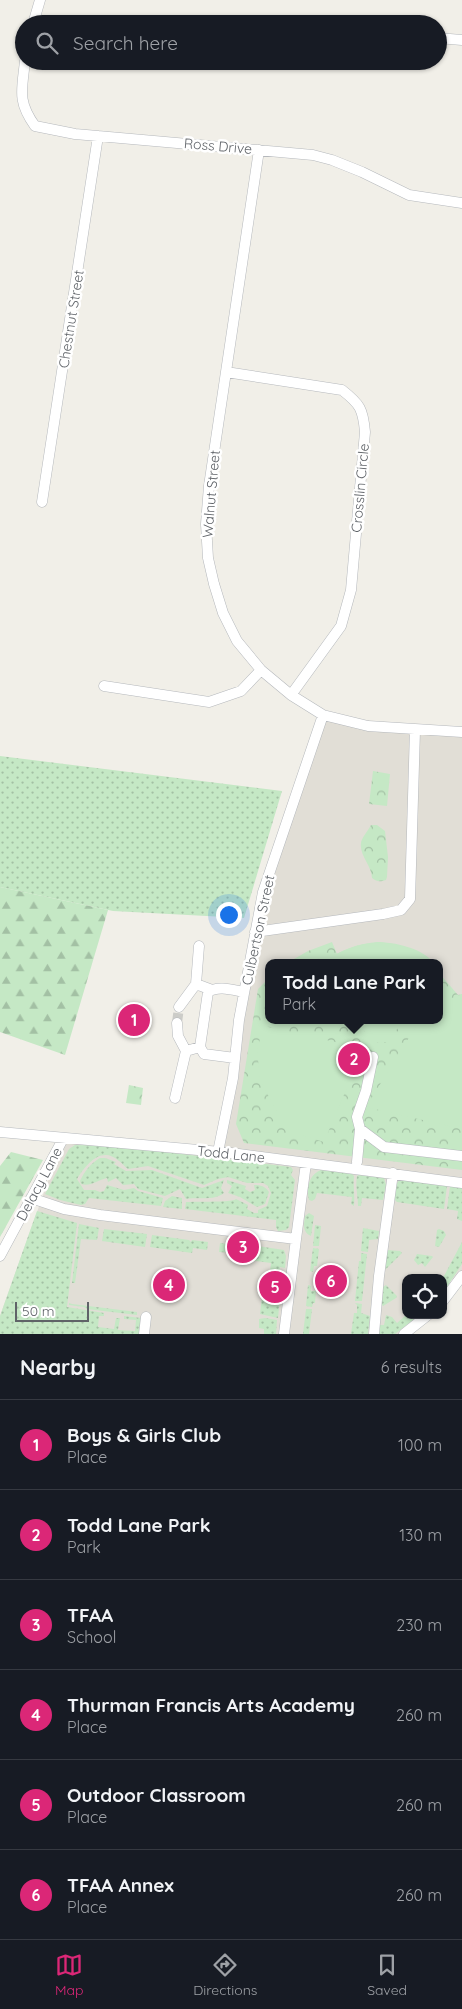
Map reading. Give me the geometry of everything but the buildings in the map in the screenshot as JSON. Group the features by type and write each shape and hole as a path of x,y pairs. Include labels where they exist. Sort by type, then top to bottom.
{"street":[{"path":"36,15 40,0"},
{"path":"447,39 462,40"},
{"name":"Ross Drive","path":"23,70 21,97 25,112 35,126 98,136 292,152 332,160 409,195 462,203"},
{"name":"Chestnut Street","path":"42,502 98,136"},
{"name":"Walnut Street","path":"259,150 209,486 206,524 208,558 223,613 237,641 261,670 292,695 323,715 368,726 462,732"},
{"name":"Crosslin Circle","path":"226,372 342,390 356,401 363,413 365,432 348,600 341,626 292,695"},
{"path":"104,686 209,702 241,691 261,670"},
{"name":"Culbertson Street","path":"218,1152 233,1078 239,1020 263,892 323,715"},
{"path":"256,932 383,914 401,910 410,899 415,730"},
{"path":"179,1007 196,984 199,946"},
{"path":"196,984 210,991 223,989 244,992"},
{"path":"210,991 200,1047 204,1054 235,1058"},
{"path":"175,1098 186,1051 178,1036 177,1023"},
{"path":"186,1051 200,1047"},
{"path":"357,1162 360,1129 357,1117 366,1091 373,1057"},
{"path":"360,1129 384,1147 462,1156"},
{"name":"Todd Lane","path":"0,1132 218,1152 462,1183"},
{"name":"Delacy Lane","path":"0,1256 64,1139"},
{"path":"284,1334 306,1163"},
{"path":"374,1334 379,1276 393,1173"},
{"path":"31,1198 64,1209 92,1214 296,1239"},
{"path":"447,1296 462,1276"},
{"path":"144,1334 146,1317"},
{"path":"404,1334 423,1319"}],"shaded area":[{"path":"323,715 368,726 462,732 462,1276 460,1280 447,1278 447,1274 402,1274 402,1319 423,1319 404,1334 0,1334 0,1316 63,1139 218,1151 263,892"}],"green space":[{"path":"0,756 282,791 244,918 113,911 0,887"},
{"path":"373,771 390,774 387,806 369,804"},
{"path":"371,825 377,825 385,831 388,857 387,877 386,880 382,881 372,878 361,847 362,839"},
{"path":"0,887 108,910 65,1055 0,1032"},
{"path":"332,942 337,954 357,946 387,943 407,948 430,959 294,959 308,951"},
{"path":"391,943 416,950 430,959 329,959 348,948 362,944"},
{"path":"443,978 458,995 462,994 462,1170 244,1143 236,1124 258,989 265,982 265,1024 443,1024"},
{"path":"462,994 462,1129 366,1107 418,1024 443,1024 443,1002"},
{"path":"358,1024 401,1024 387,1042 374,1043"},
{"path":"264,1026 353,1046 360,1057 324,1142 298,1134 279,1116 260,1080 257,1049"},
{"path":"129,1085 143,1088 141,1105 126,1103"},
{"path":"75,1145 114,1146 291,1167 293,1170 291,1175 295,1180 289,1227 286,1230 278,1231 276,1220 185,1209 186,1202 236,1199 248,1205 247,1209 258,1213 258,1210 267,1206 271,1193 268,1186 263,1183 247,1183 228,1177 204,1185 148,1166 128,1169 120,1162 106,1155 100,1156 89,1163 77,1179 84,1190 100,1192 104,1191 107,1185 124,1190 134,1188 138,1191 163,1198 161,1206 89,1198 85,1204 81,1205 45,1194 69,1149"},
{"path":"11,1152 43,1160 0,1237 0,1166"},
{"path":"100,1158 116,1162 114,1164 126,1171 152,1170 202,1188 224,1180 221,1188 224,1193 211,1198 186,1199 180,1189 165,1196 138,1189 134,1184 123,1185 116,1178 108,1182 107,1178 91,1184 81,1184 80,1181 86,1171"},
{"path":"321,1170 352,1174 354,1176 354,1206 351,1204 352,1197 317,1193 315,1199 309,1200 309,1182"},
{"path":"357,1176 384,1178 386,1185 383,1200 362,1198 361,1206 358,1206 356,1184"},
{"path":"227,1180 246,1186 245,1189 250,1192 255,1190 254,1185 264,1187 269,1192 265,1204 257,1207 240,1197 228,1193 232,1186 227,1183"},
{"path":"399,1180 447,1186 444,1209 397,1202 394,1199 396,1185"},
{"path":"450,1186 462,1187 462,1221 457,1219 458,1211 447,1209"},
{"path":"172,1196 182,1198 182,1209 163,1207 165,1201"},
{"path":"37,1211 77,1223 67,1307 104,1313 104,1316 99,1316 98,1327 114,1329 116,1318 120,1318 118,1330 135,1331 136,1320 124,1319 124,1316 141,1318 139,1334 0,1334 0,1316"},
{"path":"309,1213 314,1216 311,1236 304,1228 305,1216"},
{"path":"79,1224 99,1228 97,1240 81,1239 75,1283 72,1283"},
{"path":"315,1225 321,1226 319,1246 313,1246"},
{"path":"363,1228 379,1231 378,1239 369,1240 368,1252 361,1251"},
{"path":"104,1229 147,1234 145,1247 102,1241"},
{"path":"437,1230 444,1231 446,1235 439,1247 435,1246"},
{"path":"152,1235 189,1240 191,1242 192,1240 208,1242 207,1250 193,1248 192,1253 150,1247"},
{"path":"462,1242 462,1264 447,1287 447,1274 445,1274"},
{"path":"220,1243 235,1245 237,1243 284,1250 286,1256 285,1268 280,1267 279,1280 269,1279 271,1263 233,1258 233,1253 219,1252"},
{"path":"313,1248 319,1249 317,1266 314,1266 313,1272 310,1271"},
{"path":"387,1250 400,1251 402,1253 386,1269 385,1268"},
{"path":"361,1253 367,1254 362,1301 355,1301 359,1261 361,1261"},
{"path":"417,1254 433,1257 425,1267 422,1263 418,1265 414,1260"},
{"path":"308,1285 311,1286 311,1291 316,1291 315,1303 313,1303 312,1307 306,1306"},
{"path":"386,1285 397,1296 383,1306 381,1304 383,1287"},
{"path":"262,1296 280,1298 278,1318 260,1314"},
{"path":"69,1303 137,1312 137,1315 87,1309 69,1305"},
{"path":"355,1303 362,1304 361,1313 370,1316 368,1334 351,1334 354,1313 357,1313 357,1305"},
{"path":"306,1309 312,1309 309,1334 303,1334"},
{"path":"386,1315 392,1317 397,1323 402,1319 415,1319 395,1334 379,1334 379,1325 384,1325"},
{"path":"259,1319 277,1320 276,1334 264,1334 264,1329 259,1328"}],"tunnel":[{"path":"177,1023 179,1007"}],"place":[{"name":"Boys & Girls Club","path":"134,1020"},
{"name":"Todd Lane Park","path":"354,1059"},
{"name":"TFAA","path":"243,1247"},
{"name":"TFAA Annex","path":"331,1281"},
{"name":"Thurman Francis Arts Academy","path":"169,1285"},
{"name":"Outdoor Classroom","path":"275,1287"}]}
